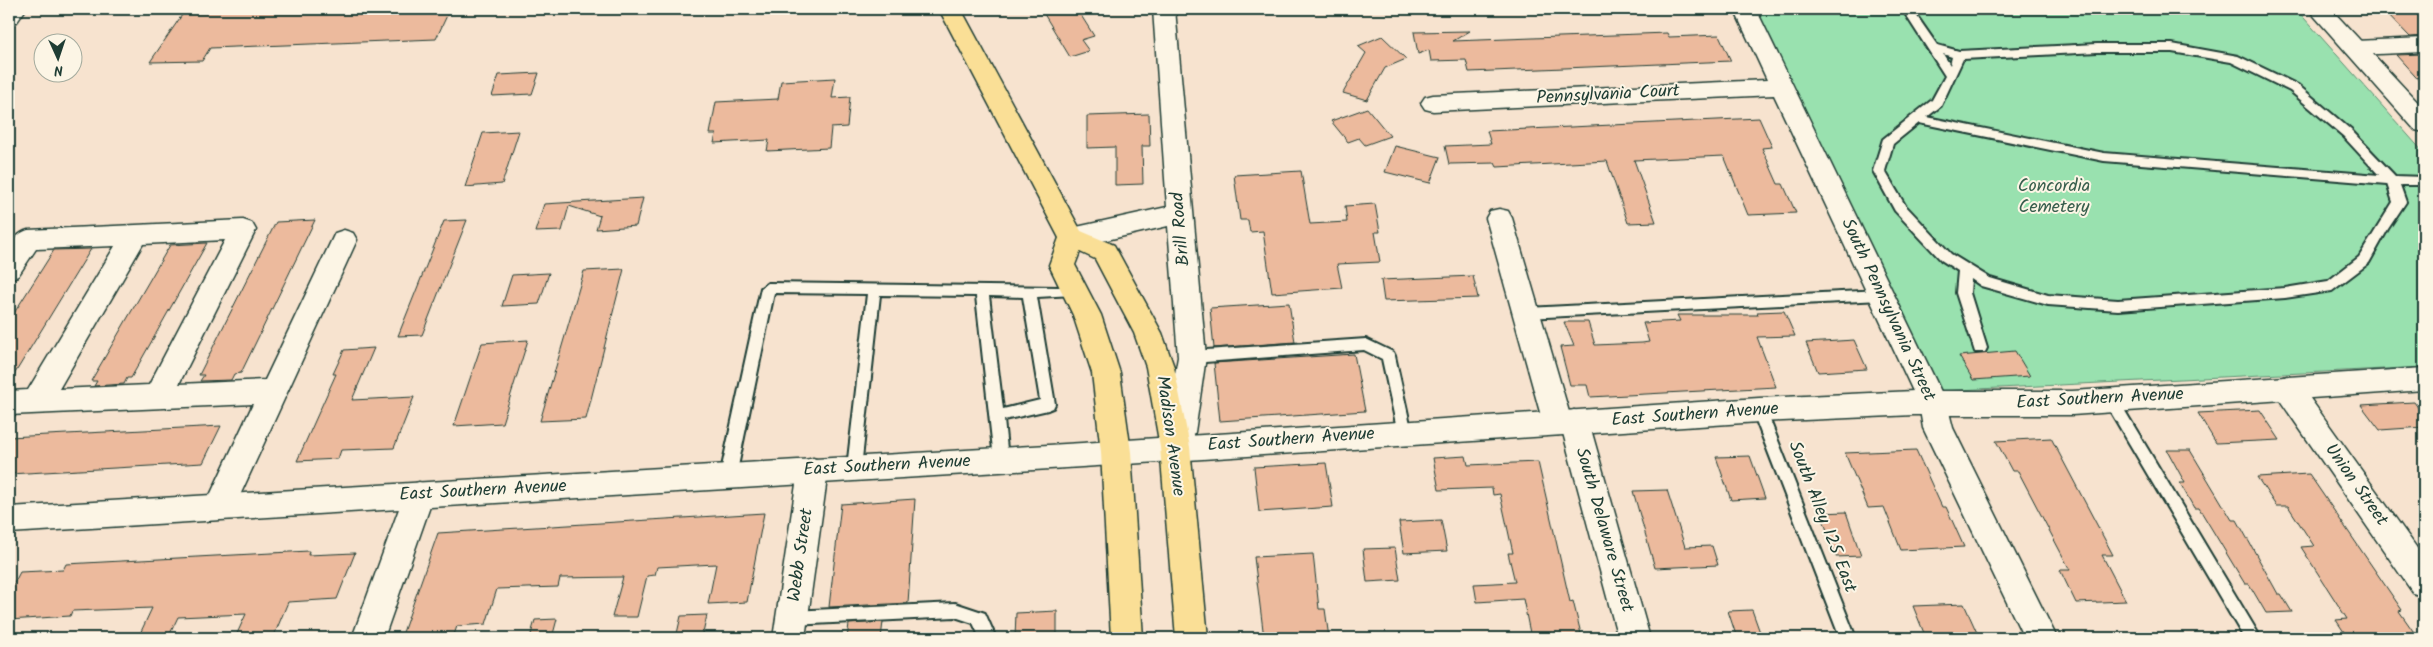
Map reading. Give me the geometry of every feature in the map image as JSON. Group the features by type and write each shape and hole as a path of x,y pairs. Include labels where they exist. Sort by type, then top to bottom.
{"main road":[{"path":"950,9 1072,238 1062,266 1087,315 1106,373 1116,452 1127,638"},
{"name":"Madison Avenue","path":"1072,238 1106,252 1148,332 1160,367 1175,447 1192,638"}],"street":[{"path":"9,17 15,9"},
{"name":"Brill Road","path":"1164,9 1192,357 1180,432 1175,447"},
{"name":"South Pennsylvania Street","path":"1745,9 1933,404 1938,428 2041,638"},
{"path":"2319,9 2424,124"},
{"path":"2355,48 2424,45"},
{"name":"Pennsylvania Court","path":"1433,103 1783,87"},
{"path":"1072,238 1179,214"},
{"name":"South Delaware Street","path":"1499,218 1527,314 1566,423 1634,638"},
{"path":"9,269 28,240 243,230 158,396"},
{"path":"38,401 135,235"},
{"path":"220,506 344,240"},
{"name":"East Southern Avenue","path":"9,521 220,506 1001,460 1175,447 1759,410 1914,403 2064,403 2424,379"},
{"name":"Union Street","path":"2287,388 2424,583"},
{"path":"9,403 274,391"},
{"name":"Webb Street","path":"790,628 813,471"},
{"path":"368,638 419,495"}],"lane":[{"path":"1907,9 1951,76"},
{"path":"1933,48 1959,55 2097,48 2172,48 2234,59 2294,88 2346,133 2392,180 2400,202 2383,226 2364,260 2332,286 2284,292 2118,305 2048,300 1986,282 1946,257 1900,208 1879,171 1887,142 1937,103 1959,55"},
{"path":"1918,119 2104,156 2424,181"},
{"path":"1965,269 1963,293 1980,348"},
{"path":"728,476 768,288 1029,292 1074,290"},
{"path":"854,468 874,290"},
{"path":"982,291 1001,460"},
{"path":"997,416 1048,404 1029,292"},
{"path":"1527,314 1881,295"},
{"path":"1192,357 1366,344 1388,356 1405,433"},
{"path":"2111,400 2253,638"},
{"name":"South Alley 125 East","path":"1759,410 1848,638"},
{"path":"790,628 955,610 979,618 988,638"}],"green space":[{"name":"Concordia Cemetery","path":"1753,9 2296,9 2424,153 2424,367 1938,391"}],"building":[{"path":"186,9 450,9 436,39 210,48 202,61 150,62"},
{"path":"1041,9 1077,9 1094,36 1081,40 1089,51 1070,57"},
{"path":"2383,9 2424,9 2424,36 2410,37"},
{"path":"1470,31 1453,41 1667,33 1669,37 1719,35 1731,61 1469,72 1466,60 1431,61 1429,50 1418,54 1414,32"},
{"path":"1382,36 1406,59 1385,68 1367,100 1343,93 1366,53 1358,46"},
{"path":"2424,54 2424,86 2396,55"},
{"path":"539,73 532,94 492,96 499,75"},
{"path":"835,78 832,98 850,97 847,127 831,128 829,148 767,151 769,140 714,143 716,134 710,134 716,102 778,99 781,81"},
{"path":"1367,108 1390,136 1365,145 1359,138 1348,142 1331,121"},
{"path":"1149,114 1150,146 1142,146 1143,184 1115,185 1115,147 1087,148 1087,116"},
{"path":"1759,118 1772,147 1762,148 1778,184 1783,184 1796,213 1748,215 1724,156 1634,160 1656,222 1628,223 1607,161 1497,167 1495,163 1449,164 1445,146 1491,144 1487,131"},
{"path":"519,131 502,184 465,187 483,133"},
{"path":"1395,146 1440,157 1430,183 1385,172"},
{"path":"1301,171 1310,224 1347,222 1345,206 1375,204 1380,232 1375,232 1380,262 1337,264 1342,288 1272,293 1263,231 1250,232 1248,220 1240,220 1234,175"},
{"path":"643,198 636,226 596,229 600,216 569,206 562,231 535,232 544,204"},
{"path":"315,220 241,373 234,374 231,380 200,381 204,375 199,375 276,222"},
{"path":"467,220 422,335 398,336 444,221"},
{"path":"207,243 131,378 127,378 124,384 94,386 97,381 91,381 170,245"},
{"path":"91,249 9,383 9,321 54,250"},
{"path":"624,269 586,419 540,421 584,271"},
{"path":"549,273 539,304 502,306 512,275"},
{"path":"1473,276 1478,298 1384,301 1381,280"},
{"path":"1289,303 1295,342 1214,348 1210,308"},
{"path":"1784,311 1795,336 1757,337 1776,387 1590,397 1587,385 1570,385 1560,347 1574,346 1564,322 1588,322 1595,345 1642,343 1649,342 1643,323 1680,321 1677,315 1758,315 1757,312"},
{"path":"528,340 502,423 454,426 482,343"},
{"path":"1854,340 1867,369 1818,372 1806,343"},
{"path":"374,348 352,400 414,397 394,448 341,450 338,459 297,461 336,374 333,374 344,350"},
{"path":"2015,351 2030,376 1973,380 1959,356"},
{"path":"1354,354 1365,411 1220,421 1214,363"},
{"path":"2414,402 2424,416 2424,427 2380,430 2361,405"},
{"path":"2260,410 2280,440 2216,443 2198,413"},
{"path":"221,426 203,463 9,474 9,437"},
{"path":"2051,438 2113,555 2102,555 2126,601 2076,603 2060,570 2070,570 2018,471 2012,471 1996,441"},
{"path":"1916,450 1942,507 1946,507 1964,547 1901,550 1884,507 1868,508 1845,453"},
{"path":"2167,450 2190,450 2232,520 2237,520 2278,594 2281,594 2292,612 2266,613 2249,584 2245,584 2199,508 2194,508 2180,483 2185,483"},
{"path":"1466,456 1468,465 1538,462 1570,602 1573,601 1582,638 1531,638 1523,599 1477,602 1474,584 1515,582 1508,553 1513,553 1500,494 1493,495 1492,488 1439,490 1433,458"},
{"path":"1750,456 1765,498 1731,500 1716,457"},
{"path":"1326,463 1333,507 1259,512 1254,467"},
{"path":"2309,474 2402,610 2399,611 2418,638 2348,638 2336,620 2347,619 2301,547 2314,546 2288,506 2276,506 2257,477"},
{"path":"1667,490 1685,547 1712,546 1718,565 1655,568 1633,491"},
{"path":"915,499 908,603 829,607 841,504"},
{"path":"1846,512 1861,556 1836,557 1821,513"},
{"path":"764,513 747,602 708,604 716,564 657,567 655,575 647,576 637,617 612,617 623,577 560,578 558,587 497,589 486,624 457,626 453,638 401,638 438,533"},
{"path":"1441,520 1447,551 1404,553 1399,522"},
{"path":"1395,548 1400,580 1367,582 1363,549"},
{"path":"309,551 308,555 355,553 337,599 288,602 273,638 235,638 246,614 178,617 168,638 138,638 152,608 72,611 70,616 9,620 9,593 20,572 63,570 66,564"},
{"path":"1313,554 1319,609 1325,609 1329,638 1264,638 1254,557"},
{"path":"1964,604 1978,635 1926,638 1913,606"},
{"path":"1752,610 1762,638 1737,638 1728,611"},
{"path":"1057,611 1057,638 1015,638 1016,613"},
{"path":"707,615 702,638 676,638 681,616"},
{"path":"557,619 552,638 530,638 535,620"},
{"path":"883,622 881,638 847,638 849,624"}]}
